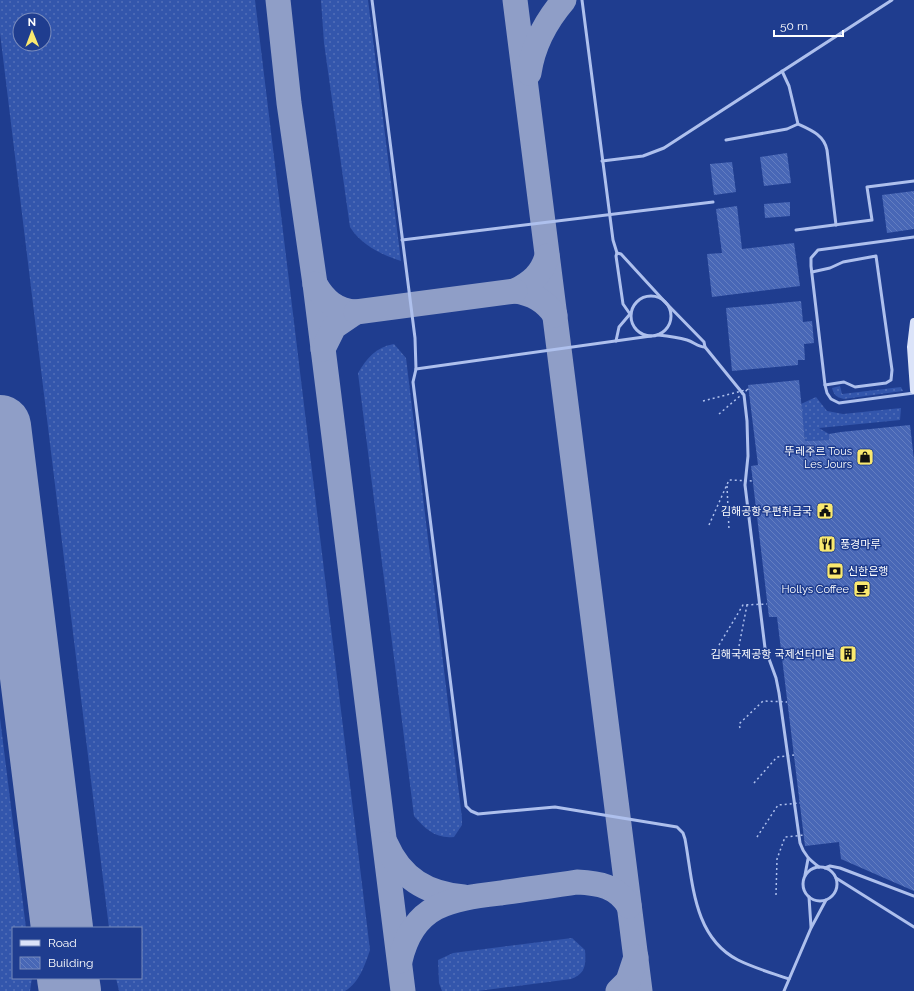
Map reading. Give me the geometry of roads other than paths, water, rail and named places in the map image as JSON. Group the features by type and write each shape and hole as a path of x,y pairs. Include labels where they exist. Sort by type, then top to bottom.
{"main road":[{"path":"914,322 911,347 914,391"}],"lane":[{"path":"372,0 415,338 416,369 413,382 466,806 471,811 478,814 555,808 677,828 683,833 685,839 695,901 702,922 710,935 737,960 789,979"},
{"path":"582,0 609,215 613,240 617,253 616,256 623,304 630,314 634,327 639,332 651,336"},
{"path":"602,161 643,156 664,148 892,0"},
{"path":"782,71 789,86 798,124"},
{"path":"726,140 787,129 798,124 816,132 826,143 836,225"},
{"path":"796,230 872,220 867,187 914,182"},
{"path":"402,240 713,202"},
{"path":"914,237 818,250 811,258 825,385 827,393 831,399 839,403 914,391"},
{"path":"617,253 621,254 664,302 704,342 705,347 744,395 747,421 748,456 745,484 765,648 776,678 779,693 800,843 803,852 808,859 819,867"},
{"path":"812,272 830,268 843,262 876,256 892,370 891,380 886,383 855,387 844,382 825,385"},
{"path":"616,341 620,327 630,314 636,302 647,296 660,298 669,307 670,320 664,331 658,335"},
{"path":"416,369 658,335 674,336 690,341 700,347 705,347"},
{"path":"808,859 804,887 809,897 811,928"},
{"path":"825,868 830,866 840,868 914,896"},
{"path":"805,876 814,868 819,867 830,870 836,878 914,927"},
{"path":"784,991 811,928 826,900 834,894 837,889 836,878"},
{"path":"809,897 814,900 826,900"}],"place":[{"name":"뚜레주르 Tous Les Jours","path":"865,457"},
{"name":"김해공항우편취급국","path":"825,511"},
{"name":"풍경마루","path":"827,544"},
{"name":"신한은행","path":"835,571"},
{"name":"Hollys Coffee","path":"862,589"},
{"name":"김해국제공항 국제선터미널","path":"848,654"}]}
